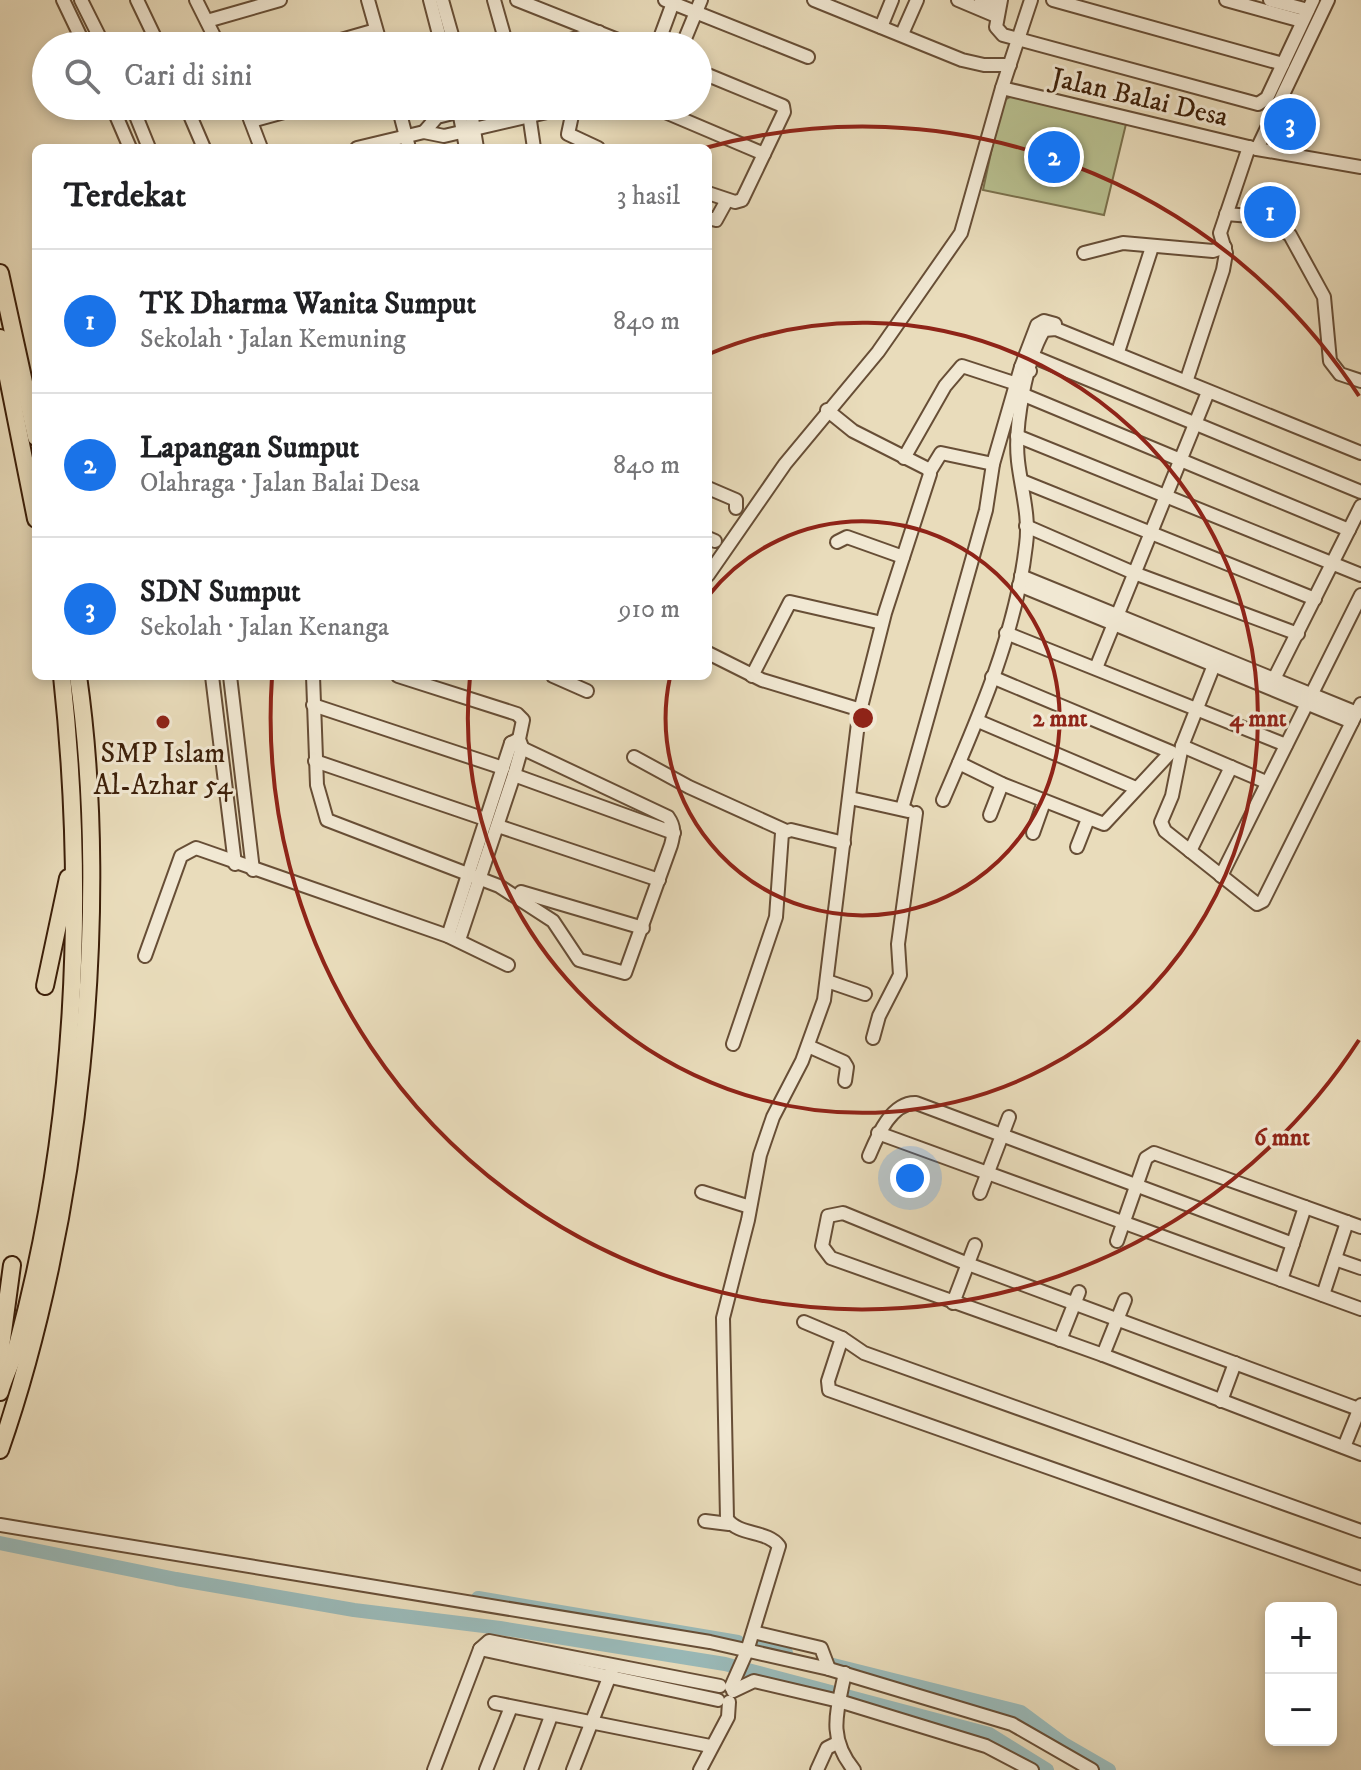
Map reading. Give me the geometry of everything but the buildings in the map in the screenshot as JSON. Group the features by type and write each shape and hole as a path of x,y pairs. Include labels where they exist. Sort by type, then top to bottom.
{"highway":[{"path":"0,273 32,419"},
{"path":"0,338 32,499"},
{"path":"1,1389 16,1349 34,1272 65,1083 75,917 62,680"},
{"path":"0,1450 47,1278 77,1096 90,908 89,831 78,680"},
{"path":"45,986 68,874 74,861"},
{"path":"1,1389 1,1347 12,1265"}],"street":[{"path":"63,0 79,32"},
{"path":"81,0 97,32"},
{"path":"137,0 152,32"},
{"path":"196,0 212,32"},
{"path":"207,21 280,0"},
{"path":"368,0 376,30 369,32"},
{"path":"430,0 438,32"},
{"path":"442,0 451,32"},
{"path":"494,0 503,32"},
{"path":"517,0 599,32"},
{"path":"814,0 973,63 1010,65"},
{"path":"881,27 892,0"},
{"path":"902,34 917,0"},
{"path":"958,0 998,8"},
{"path":"981,0 998,8"},
{"path":"712,569 827,410 878,352 961,233 1002,88 1031,0"},
{"path":"1053,0 1283,64"},
{"path":"1226,0 1307,10"},
{"path":"1270,0 1307,10"},
{"path":"1188,376 1223,270 1225,247 1220,233 1226,214 1253,148 1328,0"},
{"path":"661,32 671,1 699,6 808,57"},
{"path":"688,32 699,6"},
{"path":"998,8 998,32 1018,41 1252,104 1267,98 1307,10"},
{"path":"74,22 85,19 88,14"},
{"path":"712,77 783,106 784,112 745,198 735,202 727,200 712,208"},
{"name":"Jalan Balai Desa","path":"1002,88 1253,148 1361,167"},
{"path":"118,120 128,144"},
{"path":"138,120 147,144"},
{"path":"192,120 202,144"},
{"path":"255,120 251,121 260,144"},
{"path":"402,120 407,141"},
{"path":"386,144 407,141 424,132 433,120"},
{"path":"466,144 468,120"},
{"path":"424,132 444,136 506,120"},
{"path":"530,120 533,144"},
{"path":"570,120 568,134 589,144"},
{"path":"685,120 764,154"},
{"path":"468,130 475,144"},
{"path":"712,212 720,216 727,200"},
{"path":"1226,214 1263,217 1290,235 1324,297 1330,361 1340,374 1361,381"},
{"path":"1084,253 1123,243 1213,251 1225,247"},
{"path":"1119,349 1152,247"},
{"path":"943,800 978,721 1020,581 1026,526 1017,436 1025,369 1037,325 1044,321 1361,445"},
{"path":"902,809 986,510 993,464 1017,384 1034,357 1041,335 1052,328 1361,453"},
{"path":"1034,357 1361,492"},
{"path":"904,458 945,386 962,366 1017,384"},
{"path":"1096,668 1208,392"},
{"path":"1024,395 1349,530"},
{"path":"827,410 853,431 930,471"},
{"path":"1017,436 1361,575"},
{"path":"729,1524 726,1514 722,1331 764,1142 808,1046 827,981 861,710 882,623 930,471 941,453 993,464"},
{"path":"1022,481 1315,599"},
{"path":"712,490 736,500 736,508"},
{"path":"1275,677 1361,506"},
{"path":"1026,526 1134,573 1298,634"},
{"path":"837,542 847,537 903,557"},
{"path":"1020,581 1188,649 1275,677 1308,698"},
{"path":"1221,876 1361,595"},
{"path":"752,676 790,602 882,623"},
{"path":"1006,633 1286,745"},
{"path":"1188,649 1214,665 1357,713 1263,901 1252,902 1165,831 1161,822 1172,796 1178,751 1214,665"},
{"path":"712,655 752,676 861,710"},
{"path":"992,677 1178,751 1231,767 1266,782"},
{"path":"212,680 235,864"},
{"path":"230,680 253,870"},
{"path":"313,680 315,761 320,807 327,820 499,886 643,928"},
{"path":"410,680 521,716 508,772 507,797 498,826 474,875"},
{"path":"562,680 587,691"},
{"path":"313,705 674,833"},
{"path":"978,721 1136,788"},
{"path":"499,886 553,921 579,960 621,974 628,972 674,833 668,817 517,743"},
{"path":"959,763 1044,802 1088,819 1109,822 1136,788 1178,751"},
{"path":"634,757 689,787 784,830 844,843"},
{"path":"315,761 485,819"},
{"path":"1190,851 1231,767"},
{"path":"453,938 474,875 485,819 494,792 508,772"},
{"path":"990,815 1002,784"},
{"path":"494,792 507,797"},
{"path":"850,798 920,814 897,951 900,975 879,1016 873,1038"},
{"path":"1033,833 1044,802"},
{"path":"1077,847 1088,819"},
{"path":"498,826 659,880"},
{"path":"733,1044 776,917 777,874 784,830"},
{"path":"145,956 183,853 196,848 453,938 508,965"},
{"path":"827,981 865,994"},
{"path":"808,1046 844,1062 848,1070 845,1081"},
{"path":"869,1156 878,1133 905,1104 912,1103 1293,1244"},
{"path":"980,1193 1009,1117"},
{"path":"878,1133 1361,1309"},
{"path":"1117,1241 1146,1158 1154,1153 1361,1227"},
{"path":"702,1192 750,1207"},
{"path":"1281,1280 1305,1207"},
{"path":"1344,1447 1360,1408 1118,1318 1077,1298 968,1264 843,1213 828,1216 822,1246 826,1255 1103,1355 1361,1454"},
{"path":"1323,1295 1347,1222"},
{"path":"953,1303 975,1245"},
{"path":"1335,1259 1361,1268"},
{"path":"1060,1340 1077,1298"},
{"path":"1103,1355 1125,1300"},
{"path":"804,1322 842,1338 864,1353 1361,1531"},
{"path":"842,1338 828,1381 829,1390 1361,1578"},
{"path":"1221,1401 1235,1363"},
{"path":"700,1770 728,1717 726,1693 745,1655 779,1546 771,1539 729,1524 705,1521"},
{"path":"0,1525 161,1554 318,1577 745,1655 828,1665 844,1678 1012,1724 1092,1770"},
{"path":"753,1632 814,1645 824,1650 828,1665"},
{"path":"434,1770 480,1649 494,1641 611,1672 726,1693 754,1681 839,1698 986,1746 1032,1770"},
{"path":"577,1769 590,1724 611,1672"},
{"path":"844,1678 839,1698 837,1743 854,1770"},
{"path":"495,1703 710,1746"},
{"path":"486,1770 511,1707"},
{"path":"531,1770 551,1716"},
{"path":"817,1770 827,1748 837,1743"}],"green space":[{"path":"1012,96 1126,124 1104,215 983,190 1002,101"}],"waterway":[{"path":"0,1543 176,1579 354,1610 500,1628 725,1664 989,1734 1047,1770"},
{"path":"478,1598 738,1642"},
{"path":"760,1647 786,1653"},
{"path":"825,1663 1021,1712 1064,1744 1109,1770"}],"place":[{"name":"SDN Sumput","path":"1290,124"},
{"name":"Lapangan Sumput","path":"1054,157"},
{"name":"TK Dharma Wanita Sumput","path":"1270,212"},
{"name":"SMP Islam Al-Azhar 54","path":"163,722"}]}
